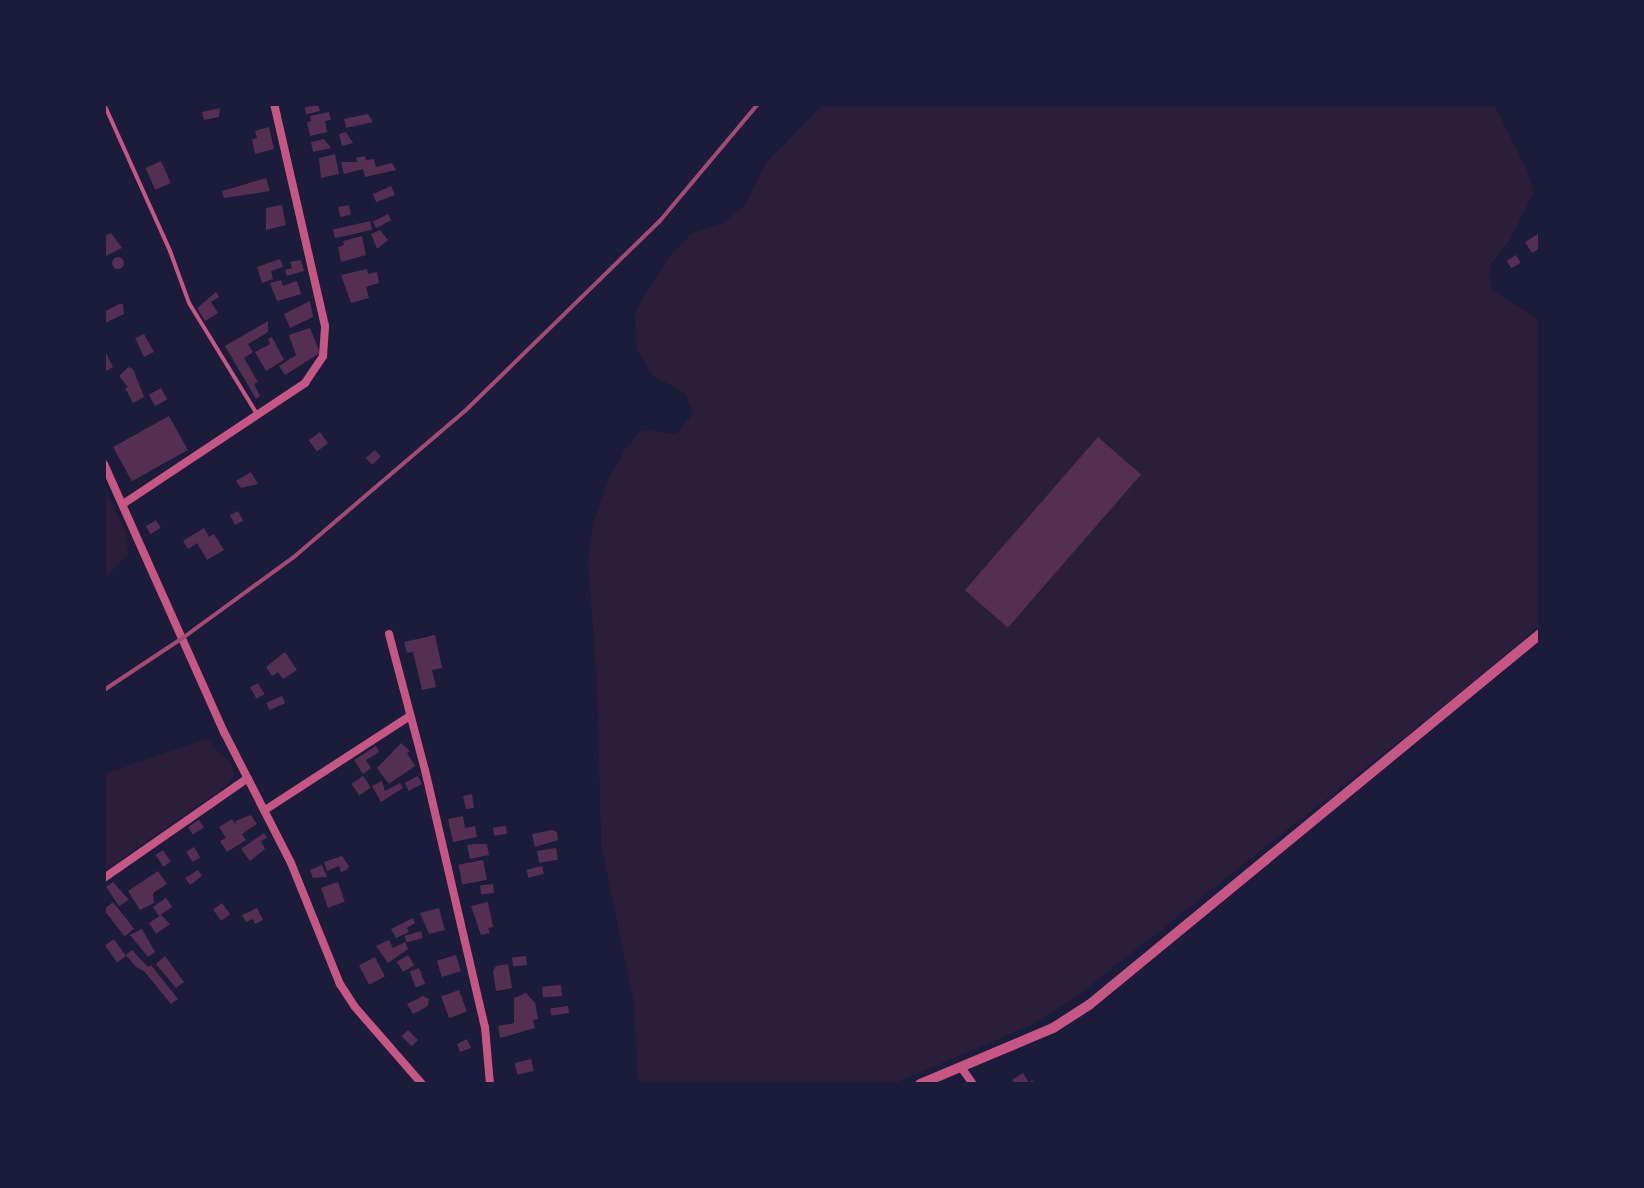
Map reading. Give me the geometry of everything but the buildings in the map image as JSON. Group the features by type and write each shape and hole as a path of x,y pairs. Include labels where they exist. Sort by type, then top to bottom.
{"street":[{"path":"123,504 305,383 323,356 325,326 274,104"},
{"path":"104,464 248,778 291,863 340,984 355,1007 422,1084"},
{"path":"389,634 485,1027 490,1084"},
{"path":"920,1084 1053,1028 1089,1005 1540,634"},
{"path":"265,810 410,716"},
{"path":"104,878 248,778"},
{"path":"961,1067 973,1084"}],"lane":[{"path":"104,104 194,314 236,375 258,416"},
{"path":"409,1070 412,1084"}],"shaded area":[{"path":"824,104 1494,104 1529,174 1533,193 1510,240 1491,264 1489,277 1493,291 1540,320 1540,625 1474,682 1073,999 1027,1027 892,1084 638,1084 634,1003 601,844 597,685 588,560 594,520 608,480 626,448 642,430 676,434 693,414 685,393 653,376 636,348 635,312 668,258 691,234 723,223 746,204 765,164"},
{"path":"104,487 126,533 128,554 104,580"},
{"path":"207,739 231,764 234,775 229,784 104,871 104,774"}],"railway":[{"path":"104,690 184,637 295,556 465,411 659,222 758,104"}]}
